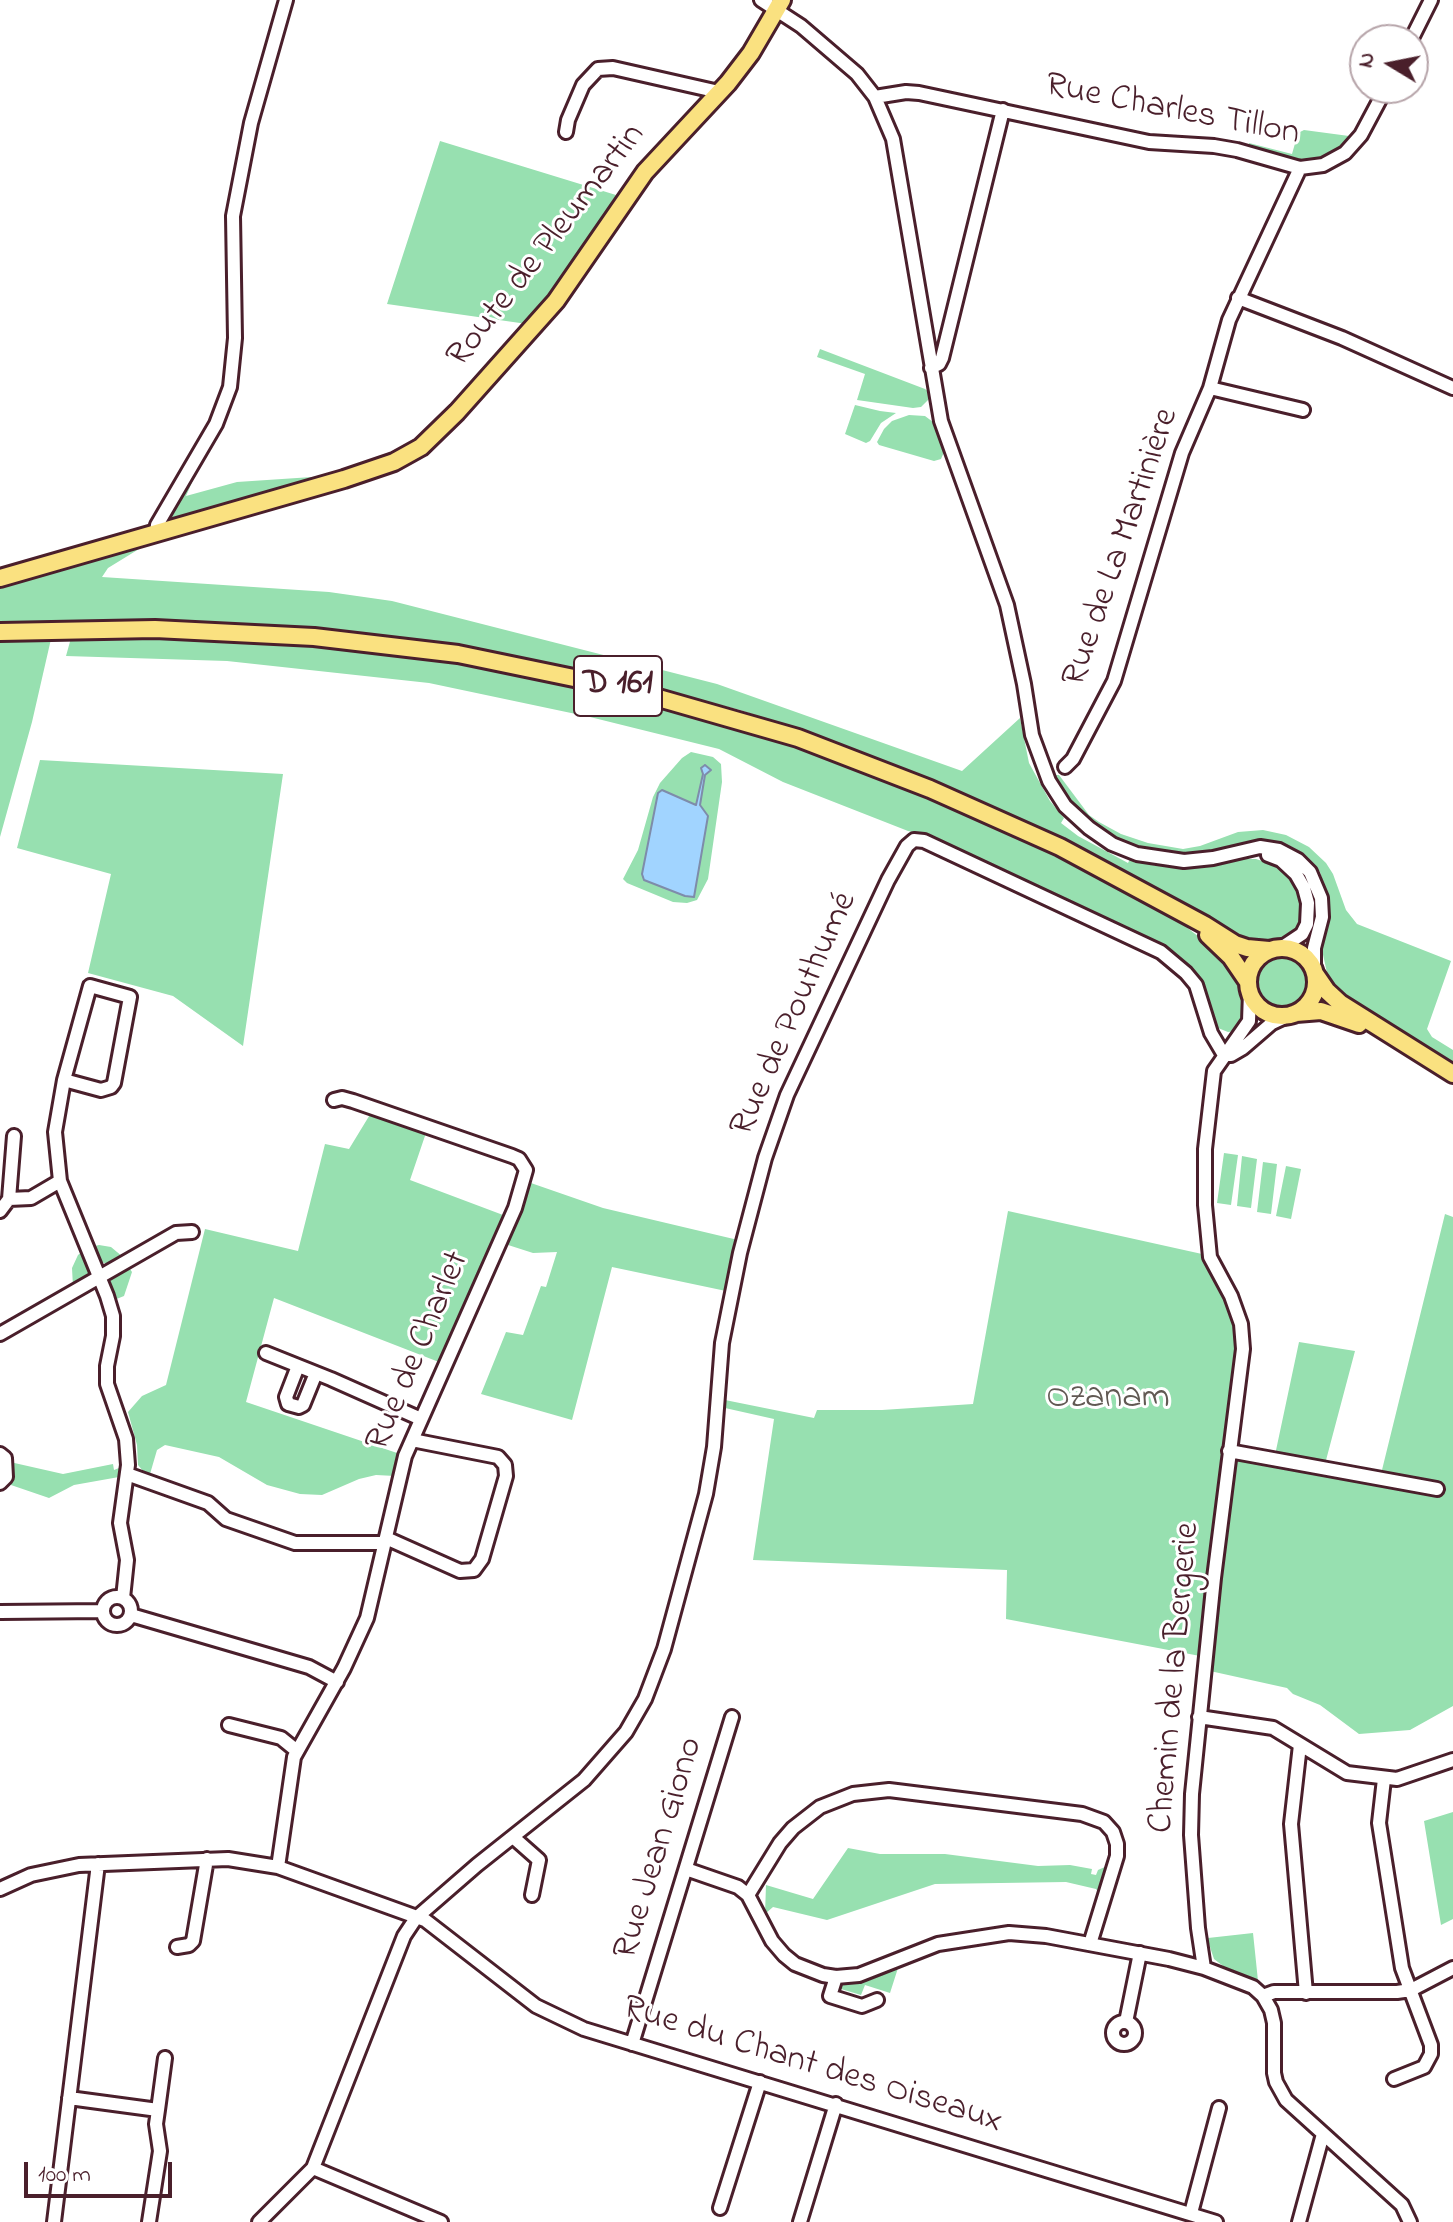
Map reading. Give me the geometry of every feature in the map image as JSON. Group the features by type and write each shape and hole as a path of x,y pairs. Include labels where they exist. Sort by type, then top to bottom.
{"main road":[{"name":"Route de Pleumartin","path":"0,578 366,472 394,462 421,447 457,412 556,301 645,172 751,53 779,6"},
{"name":"D 161","path":"0,632 155,629 314,637 458,654 627,689 798,738 930,789 1060,847 1241,947 1275,949"},
{"name":"D 161","path":"1192,920 1231,957 1249,987"},
{"path":"1399,1042 1327,1012 1274,1015 1262,1009 1249,987 1253,965 1275,949 1293,949 1303,955 1336,1000 1453,1074"},
{"path":"1291,1015 1312,998 1315,972"}],"street":[{"path":"156,533 157,525 216,424 230,387 235,338 233,216 251,123 286,0"},
{"path":"761,0 779,6 834,52 875,97 886,119 899,159 931,368 947,445 1012,621 1035,748 1043,770 1060,799 1076,817 1098,836 1137,854 1184,861 1264,847 1287,853 1302,863 1316,883 1322,910 1314,948 1315,972"},
{"path":"1419,24 1431,0"},
{"path":"566,132 583,85 598,69 613,68 719,92"},
{"name":"Rue Charles Tillon","path":"875,97 919,93 1149,142 1237,150 1300,168 1323,165 1345,153 1361,135 1377,104"},
{"path":"931,368 939,364 942,358 1003,110"},
{"name":"Rue de La Martinière","path":"1065,767 1073,759 1114,681 1182,453 1210,388 1238,298 1300,168"},
{"path":"1238,298 1342,338 1453,388"},
{"name":"Rue de La Martinière","path":"1210,388 1303,410"},
{"name":"Rue de Pouthumé","path":"416,1918 577,1786 626,1732 650,1686 664,1649 706,1494 714,1447 722,1343 740,1253 765,1158 787,1095 888,880 910,842 924,841 1161,952 1196,985 1211,1033 1224,1055"},
{"path":"1245,851 1281,860 1296,874 1304,888 1308,903 1307,924 1297,938 1275,949"},
{"path":"64,1080 101,1090 111,1087 130,997 90,986 64,1080 55,1132 60,1181 111,1304 114,1322 107,1384 126,1439 127,1474 120,1523 127,1563 123,1598"},
{"name":"Chemin de la Bergerie","path":"1204,1968 1191,1835 1199,1717 1243,1349 1241,1324 1231,1296 1210,1257 1205,1184 1214,1071 1249,1021 1249,987"},
{"path":"1224,1055 1237,1051 1272,1023 1291,1015"},
{"name":"Rue de Charlet","path":"278,1867 291,1768 297,1751 337,1682 369,1611 400,1475 412,1440 515,1208 525,1167 519,1159 503,1153 353,1101 342,1098 334,1100"},
{"path":"0,1211 9,1199 14,1136"},
{"path":"9,1199 31,1198 60,1181"},
{"path":"0,1334 176,1233 192,1232"},
{"path":"266,1353 421,1419"},
{"path":"298,1366 286,1397 288,1404 303,1405 316,1373"},
{"path":"127,1474 208,1503 226,1519 295,1543 385,1541 464,1572 474,1570 482,1559 506,1476 505,1465 498,1457 412,1440"},
{"path":"1229,1451 1437,1489"},
{"path":"0,1454 5,1458 6,1477 0,1483"},
{"path":"123,1598 130,1605 131,1615 126,1623 117,1626 106,1620 103,1611 110,1599 123,1598"},
{"path":"0,1612 103,1611"},
{"path":"131,1615 309,1667 337,1682"},
{"name":"Rue Jean Giono","path":"632,2044 732,1717"},
{"path":"1199,1717 1273,1728 1347,1773 1397,1779 1453,1760"},
{"path":"229,1725 281,1738 297,1751"},
{"path":"1300,1745 1291,1824 1306,1993"},
{"path":"1384,1779 1379,1823 1402,1968 1431,2045 1431,2054 1424,2067 1394,2079"},
{"path":"748,1895 780,1843 793,1828 820,1807 853,1794 889,1790 1082,1814 1104,1822 1113,1832 1117,1844 1117,1856 1090,1944"},
{"path":"513,1837 539,1860 532,1895"},
{"path":"177,1947 193,1941 207,1859"},
{"name":"Rue du Chant des Oiseaux","path":"0,1889 46,1871 98,1864 234,1859 278,1867 436,1927 549,2014 584,2029 1216,2222"},
{"path":"54,2222 98,1864"},
{"path":"686,1869 727,1881 748,1895 772,1941 784,1955 810,1971 836,1977 859,1975 938,1944 986,1935 1028,1934 1140,1953 1204,1968 1240,1981 1263,1996 1271,2010 1276,2082 1286,2100 1402,2205 1410,2222"},
{"path":"259,2222 313,2168 404,1936 416,1918"},
{"path":"1126,2022 1140,1953"},
{"path":"1263,1996 1274,1992 1385,1993 1411,1990 1453,1968"},
{"path":"836,1977 830,1996 862,2006 877,2000"},
{"path":"149,2222 160,2151 156,2124 165,2058"},
{"path":"720,2208 760,2082"},
{"path":"69,2098 158,2110"},
{"path":"800,2222 836,2104"},
{"path":"1191,2213 1219,2108"},
{"path":"1299,2222 1323,2134"},
{"path":"313,2168 441,2222"}],"green space":[{"path":"1304,130 1349,136 1353,141 1325,160 1305,163 1249,149 1249,143 1292,154 1298,133"},
{"path":"440,141 616,195 571,267 527,324 387,304"},
{"path":"820,349 925,389 929,392 928,400 921,407 913,408 857,400 865,374 817,357"},
{"path":"855,405 896,413 881,423 866,443 845,434"},
{"path":"909,415 925,416 933,422 944,452 941,459 934,461 879,445 877,442 884,429 892,421"},
{"path":"201,462 186,496 237,482 327,476 169,522 167,519"},
{"path":"138,544 139,549 108,568 102,577 329,592 392,601 717,684 962,771 1020,718 1029,763 1050,801 1064,818 1061,823 1078,836 1128,863 1130,859 1151,865 1188,868 1256,859 1275,865 1299,894 1302,904 1298,926 1287,937 1245,941 1072,844 950,788 804,731 740,710 592,672 460,646 319,629 179,620 0,623 0,585"},
{"path":"71,638 194,638 304,644 406,655 518,674 630,698 800,748 907,787 1009,831 1185,926 1217,951 1236,978 1243,1008 1242,1021 1235,1031 1218,1028 1211,1017 1205,992 1194,974 927,835 908,831 783,782 719,749 590,717 429,683 227,661 66,656"},
{"path":"51,639 32,722 0,837 0,641"},
{"path":"691,752 713,757 721,764 722,782 708,879 697,900 673,902 623,879 638,850 660,783"},
{"path":"40,760 283,774 243,1046 173,996 88,973 111,874 17,848"},
{"path":"1052,775 1059,775 1089,815 1121,834 1148,843 1183,849 1238,832 1263,830 1286,835 1309,847 1333,874 1346,910 1357,924 1451,961 1427,1029 1432,1037 1453,1050 1453,1063 1355,1006 1329,982 1322,950 1328,923 1328,899 1320,872 1303,853 1290,846 1265,840 1197,855 1140,849 1104,832 1082,815"},
{"path":"1283,955 1302,963 1310,982 1302,1001 1283,1009 1264,1001 1256,982 1264,963"},
{"path":"374,1108 428,1127 410,1180 511,1218 444,1364 274,1298 246,1402 400,1454 395,1476 376,1475 359,1479 322,1495 300,1494 267,1485 219,1457 165,1445 157,1450 150,1474 143,1471 138,1465 137,1445 128,1412 142,1396 166,1385 205,1229 298,1251 325,1144 349,1149"},
{"path":"1224,1153 1238,1155 1231,1205 1217,1203"},
{"path":"1242,1156 1257,1159 1251,1208 1237,1206"},
{"path":"1263,1162 1277,1164 1271,1214 1257,1212"},
{"path":"1286,1166 1301,1169 1291,1219 1276,1216"},
{"path":"528,1182 603,1208 738,1240 726,1291 612,1267 572,1420 481,1394 506,1332 523,1335 541,1286 546,1287 557,1252 533,1253 505,1244"},
{"name":"Ozanam","path":"1008,1211 1202,1254 1220,1264 1248,1325 1248,1356 1235,1447 1275,1455 1299,1342 1355,1351 1325,1464 1381,1474 1445,1214 1453,1217 1453,1706 1410,1730 1359,1734 1320,1705 1293,1694 1287,1688 1210,1671 1200,1656 1006,1619 1007,1570 753,1560 774,1419 725,1408 725,1400 814,1418 817,1410 882,1410 973,1404"},
{"path":"91,1247 111,1247 123,1257 109,1264 100,1262"},
{"path":"84,1250 88,1275 73,1287 72,1268"},
{"path":"128,1266 132,1272 124,1296 114,1300 109,1288 111,1280"},
{"path":"10,1462 63,1474 113,1464 114,1470 119,1468 119,1477 74,1485 49,1498 11,1485"},
{"path":"1453,1812 1453,1919 1441,1925 1424,1821"},
{"path":"848,1848 880,1854 945,1854 1038,1866 1070,1865 1092,1869 1091,1874 1096,1875 1098,1870 1107,1866 1099,1893 1096,1889 1066,1882 935,1884 827,1920 773,1907 765,1914 766,1885 813,1899"},
{"path":"1253,1933 1258,1981 1227,1969 1214,1959 1208,1938"},
{"path":"898,1968 890,1993 865,1985 861,1995 841,1989 842,1984 859,1982"}],"water":[{"path":"705,765 711,770 705,775 700,805 708,816 694,897 685,896 644,880 642,874 658,793 662,790 696,805 703,774 701,768"}]}
